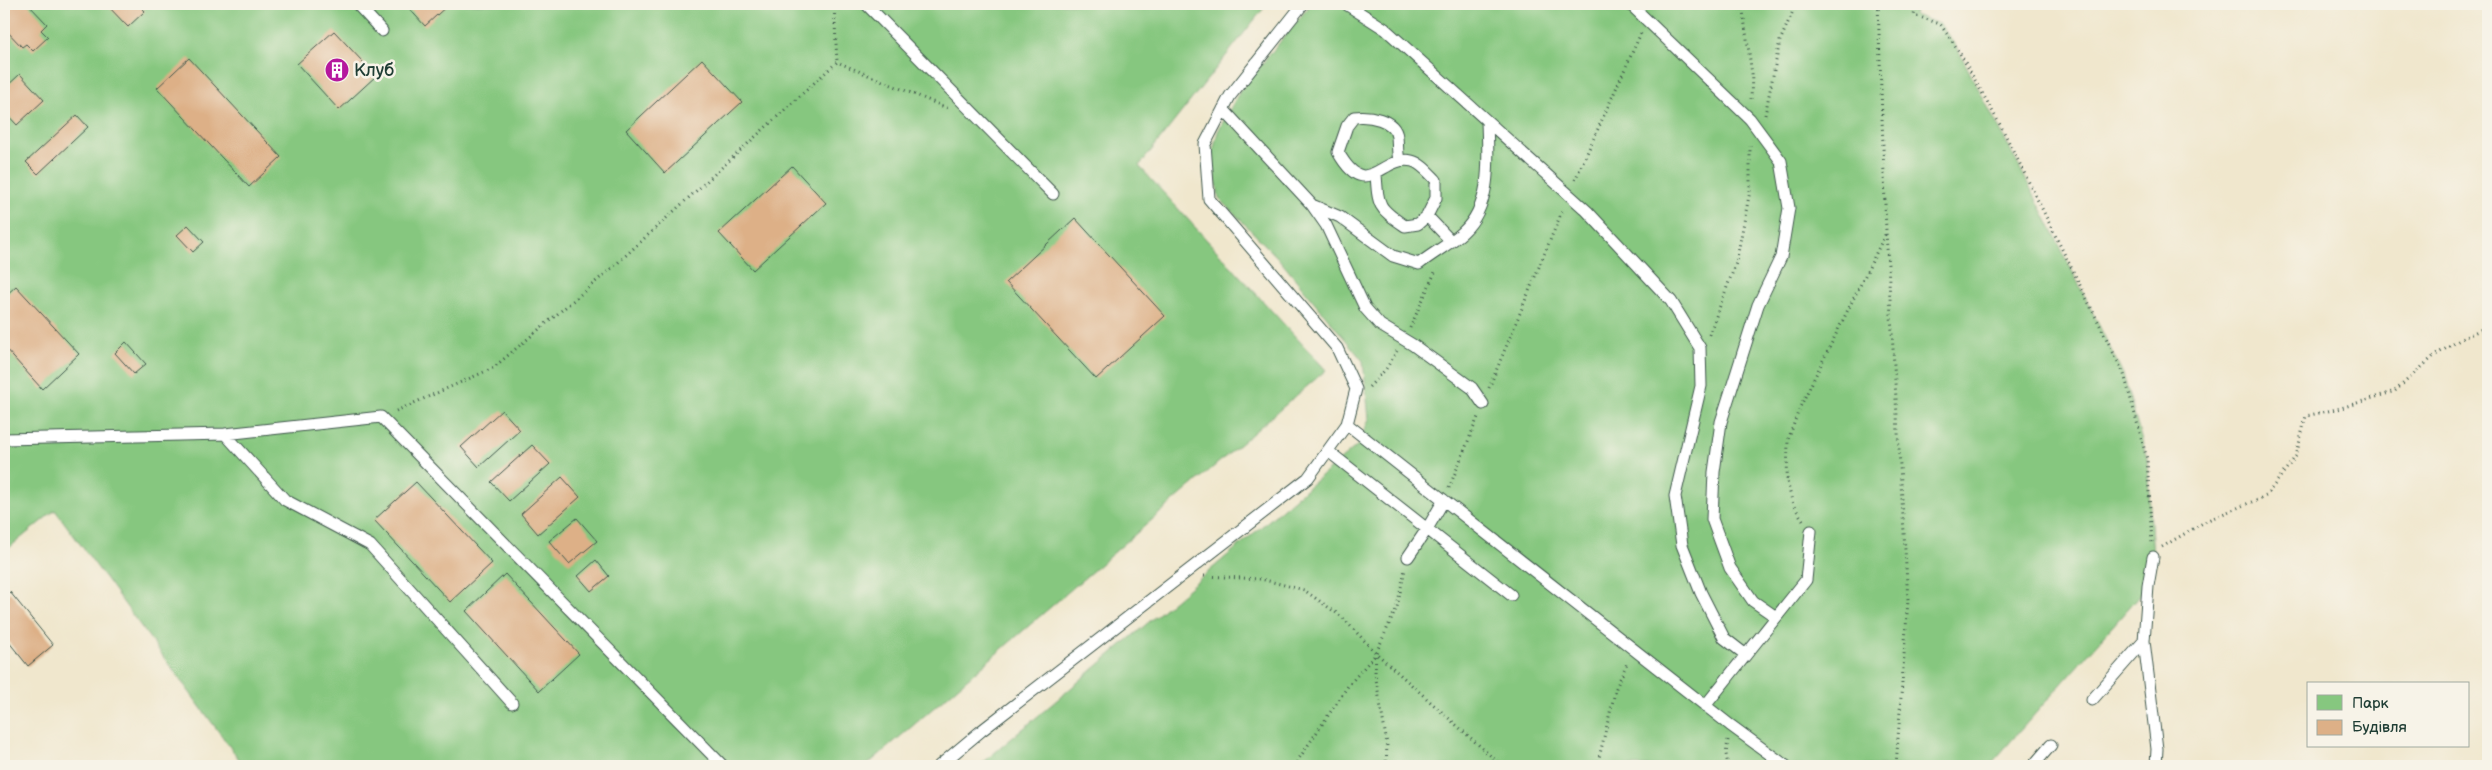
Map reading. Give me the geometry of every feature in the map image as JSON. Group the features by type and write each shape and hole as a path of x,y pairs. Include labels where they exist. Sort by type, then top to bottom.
{"lane":[{"path":"357,4 382,31"},
{"path":"866,4 1053,194"},
{"path":"939,766 981,731 1308,478 1347,424 1356,389 1337,348 1209,199 1205,144 1230,96 1303,4"},
{"path":"1346,4 1385,29 1587,211 1671,300 1700,348 1701,386 1675,496 1682,545 1701,593 1724,638 1746,655"},
{"path":"1630,4 1750,119 1781,161 1789,208 1781,257 1758,305 1721,422 1714,472 1712,519 1730,568 1753,601 1776,617"},
{"path":"1223,108 1312,205 1326,225 1365,308 1380,325 1413,345 1472,388 1483,404"},
{"path":"1376,174 1377,198 1383,209 1405,226 1418,224 1427,216 1436,198 1436,180 1414,161 1399,160 1376,174 1367,176 1354,172 1345,165 1338,152 1346,126 1354,117 1366,115 1391,125 1397,134 1399,160"},
{"path":"1312,205 1340,217 1393,256 1419,264 1463,231 1480,211 1487,181 1487,121"},
{"path":"1427,216 1450,240"},
{"path":"4,439 225,434 381,417 723,766"},
{"path":"1347,424 1633,650 1786,766"},
{"path":"225,434 284,500 370,545 512,703"},
{"path":"1328,451 1511,595"},
{"path":"1408,557 1428,529 1444,500"},
{"path":"1705,706 1806,580 1811,531"},
{"path":"2153,557 2148,586 2144,641 2157,749 2156,766"},
{"path":"2092,700 2144,641"},
{"path":"2033,766 2051,745"}],"path":[{"path":"381,417 493,368 612,268 836,62 834,4"},
{"path":"1700,348 1710,334 1736,263 1750,191 1752,74 1742,4"},
{"path":"1761,133 1780,41 1796,4"},
{"path":"1878,4 1886,231 1908,600 1896,766"},
{"path":"1916,4 1914,15 1940,24 2003,130 2124,374 2148,459 2153,557"},
{"path":"1444,500 1568,195 1647,19"},
{"path":"836,62 950,110"},
{"path":"1811,531 1792,505 1787,481 1788,440 1800,407 1886,231"},
{"path":"2153,557 2161,548 2208,520 2266,496 2296,456 2306,416 2341,408 2395,391 2434,356 2461,339 2488,326"},
{"path":"1294,766 1348,686 1376,653 1397,607 1408,557"},
{"path":"1181,576 1260,579 1304,590 1342,617 1376,653 1502,766"},
{"path":"1597,766 1616,688 1633,650"},
{"path":"1376,653 1375,673 1388,744 1386,766"},
{"path":"1728,766 1726,754 1730,725"}],"green space":[{"path":"4,4 1267,4 1139,166 1326,370 866,766 244,766 55,510 4,552"},
{"path":"1311,4 1916,4 1914,15 1940,24 1957,48 2045,216 2123,374 2147,459 2153,557 2148,586 1989,766 979,766 1359,444 1369,419 1363,361 1278,258 1219,198 1212,155 1218,131 1240,91"}],"building":[{"path":"4,4 28,4 47,24 41,30 48,37 33,51 26,44 22,47 4,28"},
{"path":"106,4 138,4 145,11 128,27"},
{"path":"405,4 449,4 425,26"},
{"name":"Клуб","path":"334,31 376,76 339,110 297,64"},
{"path":"189,58 281,157 249,187 157,88"},
{"path":"702,59 742,102 665,173 626,130"},
{"path":"20,74 44,100 17,125 4,111 4,89"},
{"path":"77,115 88,127 38,174 26,162"},
{"path":"792,166 826,203 753,270 719,233"},
{"path":"1075,218 1165,316 1096,379 1006,282"},
{"path":"188,225 204,242 193,252 177,235"},
{"path":"16,286 79,354 42,389 4,347 4,297"},
{"path":"126,342 146,364 134,374 115,353"},
{"path":"502,410 520,430 479,467 461,447"},
{"path":"532,445 550,464 509,501 491,482"},
{"path":"562,477 580,497 538,534 521,514"},
{"path":"416,482 492,563 450,602 374,520"},
{"path":"577,518 597,541 569,564 549,541"},
{"path":"596,560 609,576 591,591 578,576"},
{"path":"505,574 579,654 539,691 466,611"},
{"path":"10,592 53,645 28,666 4,636 4,597"}],"place":[{"name":"Клуб","path":"337,70"}]}
